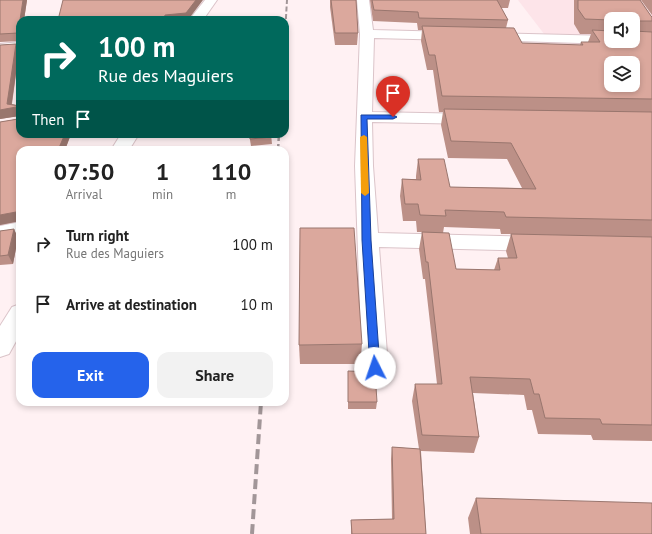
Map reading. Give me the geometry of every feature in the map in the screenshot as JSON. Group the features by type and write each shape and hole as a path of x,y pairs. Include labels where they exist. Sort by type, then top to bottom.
{"street":[{"path":"199,16 211,0"},
{"path":"363,0 367,34 364,117 367,240 375,368"},
{"path":"367,34 462,36"},
{"path":"477,37 604,40"},
{"path":"0,48 16,46"},
{"path":"364,117 488,119"},
{"path":"0,233 16,230"},
{"path":"367,240 555,244"},
{"path":"0,347 16,320"}],"shaded area":[{"path":"518,0 652,0 652,59 640,58 640,56 612,56 558,52"}],"building":[{"path":"0,0 23,0 21,16 16,16 16,33 0,34"},
{"path":"63,0 196,0 186,13 165,16 59,16"},
{"path":"331,0 356,0 358,33 335,33"},
{"path":"372,0 497,0 508,20 419,18 418,12 374,10"},
{"path":"578,0 640,0 652,17 652,21 640,21 640,12 604,12 604,20 585,19 578,9"},
{"path":"422,26 514,28 522,43 583,45 581,42 600,42 592,30 604,31 604,48 640,48 640,31 652,32 652,99 442,96 435,55 429,55"},
{"path":"16,44 7,104 16,105 16,107 0,110 0,45"},
{"path":"444,109 652,112 652,220 506,217 504,212 445,210 446,216 420,215 418,204 405,204 402,179 421,180 418,159 444,159 450,187 536,189 511,143 451,141"},
{"path":"16,119 16,138 63,138 60,146 16,146 16,212 0,215 0,122"},
{"path":"300,228 354,228 362,344 299,345"},
{"path":"14,229 8,255 0,256 0,231"},
{"path":"422,232 449,233 456,269 500,270 498,258 517,258 511,234 652,237 652,425 602,424 600,419 545,418 539,394 534,394 530,379 470,377 479,437 422,435 415,384 442,384 428,262 426,262"},
{"path":"348,371 375,372 377,402 348,402"},
{"path":"392,447 420,449 426,534 352,534 351,520 394,519"},
{"path":"476,498 652,503 652,534 481,534"}],"railway":[{"path":"286,16 287,0"},
{"path":"278,146 279,138"},
{"path":"252,534 261,406"}],"slow traffic":[{"path":"364,137 365,193"}],"route":[{"path":"375,368 367,240 364,117 393,117"}]}
